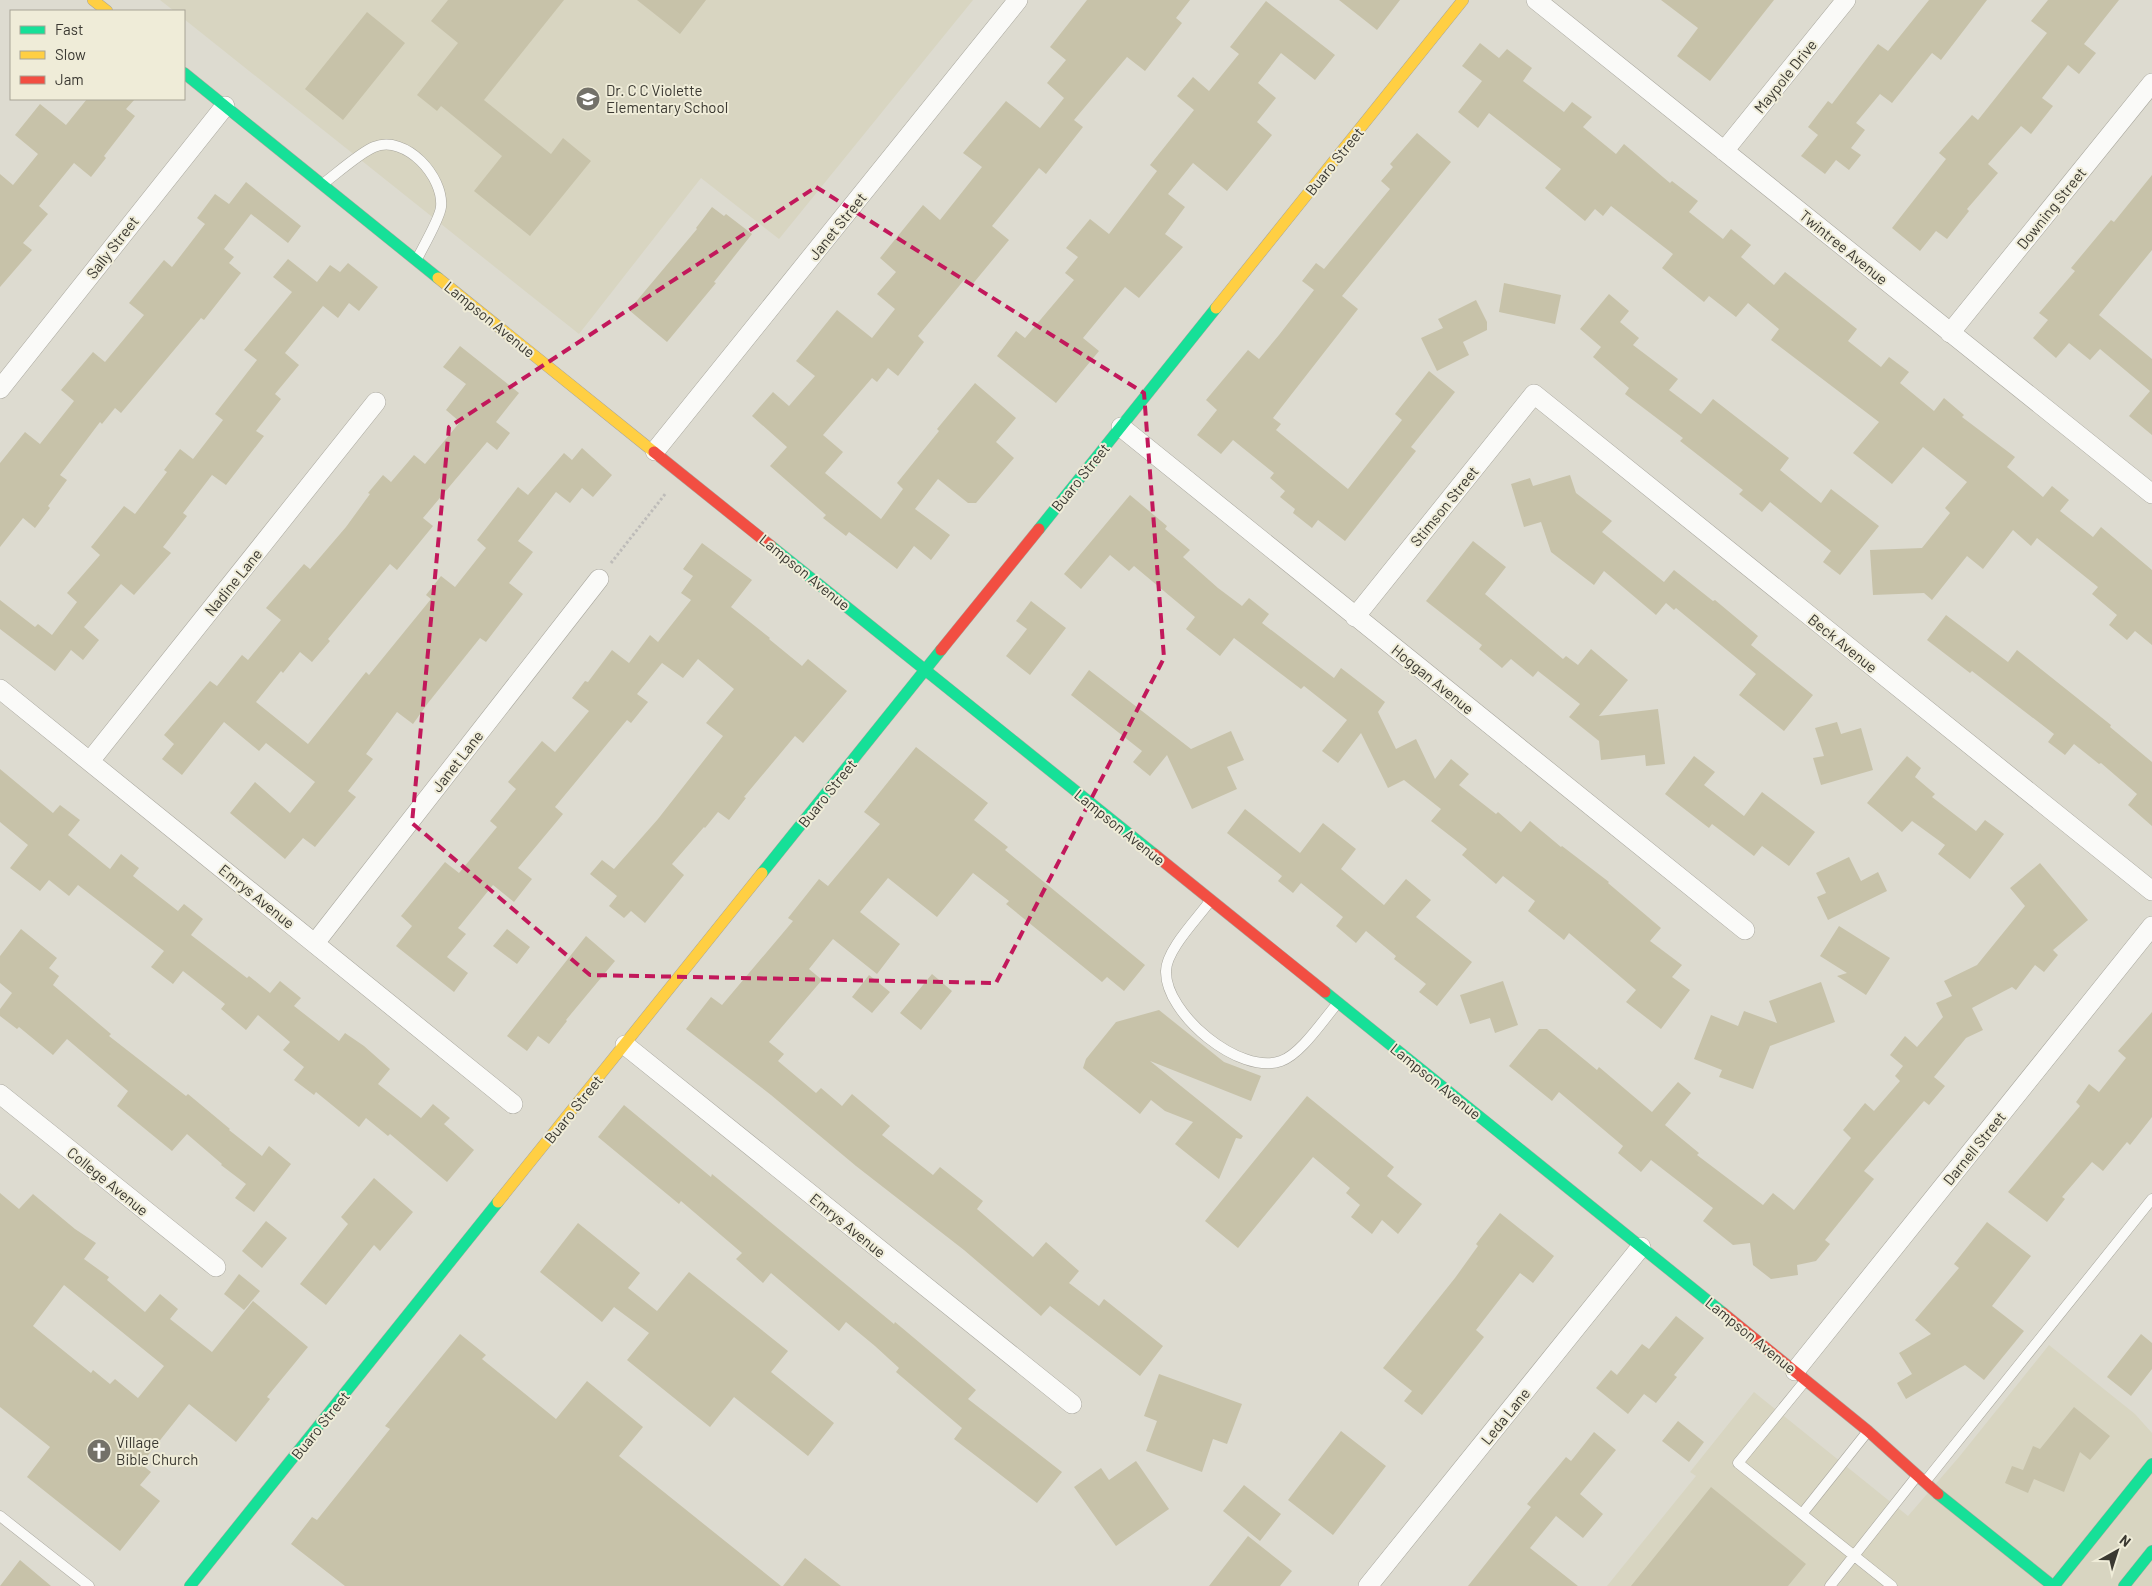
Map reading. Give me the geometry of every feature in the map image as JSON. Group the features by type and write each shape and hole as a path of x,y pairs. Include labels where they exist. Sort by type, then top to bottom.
{"street":[{"path":"94,0 107,10"},
{"name":"Janet Street","path":"655,451 1018,0"},
{"name":"Buaro Street","path":"190,1586 1463,0"},
{"name":"Twintree Avenue","path":"1536,0 2152,494"},
{"name":"Maypole Drive","path":"1724,152 1846,0"},
{"name":"Lampson Avenue","path":"185,73 1801,1375 1922,1479 2054,1586"},
{"name":"Downing Street","path":"1950,332 2152,83"},
{"name":"Sally Street","path":"0,389 225,106"},
{"name":"Stimson Street","path":"1355,617 1534,394"},
{"name":"Beck Avenue","path":"1534,394 2152,891"},
{"name":"Nadine Lane","path":"90,761 376,402"},
{"name":"Hoggan Avenue","path":"1121,427 1745,930"},
{"name":"Janet Lane","path":"315,943 599,579"},
{"name":"Emrys Avenue","path":"0,689 513,1104"},
{"name":"Darnell Street","path":"1801,1375 2152,926"},
{"name":"Emrys Avenue","path":"625,1045 1072,1404"},
{"name":"College Avenue","path":"0,1094 216,1267"},
{"name":"Leda Lane","path":"1368,1586 1641,1247"},
{"path":"2054,1586 2152,1464"},
{"path":"2124,1586 2152,1551"}],"lane":[{"path":"323,184 374,147 392,146 407,151 421,160 433,176 441,192 441,209 417,260"},
{"path":"1211,900 1169,956 1166,971 1168,985 1175,1004 1190,1022 1223,1048 1256,1062 1280,1061 1293,1055 1339,1003"},
{"path":"1830,1586 1922,1479 2152,1199"},
{"path":"1801,1375 1738,1463 1892,1586"},
{"path":"1802,1514 1868,1431"},
{"path":"0,1516 89,1586"}],"path":[{"path":"599,579 681,472"}],"highlighted area":[{"path":"816,187 1144,393 1164,658 996,983 590,975 412,823 449,427"}],"shaded area":[{"name":"Dr. C C Violette Elementary School","path":"160,0 973,0 779,239 701,178 579,334 185,20 185,10 173,10"},
{"path":"2049,1345 2135,1414 2152,1433 2152,1586 1607,1586 1696,1476 1690,1472 1754,1392 1908,1516 1959,1457"}],"building":[{"path":"448,0 564,0 484,100 551,154 563,138 591,161 530,236 474,191 502,156 441,106 437,111 417,95 458,43 431,21"},
{"path":"637,0 706,0 680,34"},
{"path":"1087,0 1190,0 1176,18 1182,23 1145,71 1127,57 1074,120 1083,127 1046,174 1039,168 992,226 1009,240 971,286 964,280 918,336 924,342 898,376 888,368 877,382 872,378 823,435 843,452 825,473 881,519 903,489 897,483 939,431 937,429 975,383 1016,418 996,442 1014,458 976,503 968,503 938,479 915,509 950,535 931,560 914,546 897,569 849,532 846,536 823,518 826,515 770,466 787,447 752,416 773,392 789,406 815,376 796,361 837,310 872,338 895,309 877,294 896,272 880,258 923,205 940,220 982,167 963,153 1006,101 1040,128 1064,98 1047,83 1066,60 1050,47"},
{"path":"1339,0 1400,0 1377,30"},
{"path":"1661,0 1774,0 1710,81 1677,56 1698,28"},
{"path":"1929,0 1987,0 1941,60 1932,53 1892,103 1880,94 1856,123 1865,130 1851,148 1861,155 1849,170 1836,160 1825,174 1801,156 1818,135 1808,127 1828,101 1832,104 1878,44 1888,51"},
{"path":"2048,0 2119,0 2084,44 2096,53 2079,74 2068,65 2042,98 2053,106 2031,134 2021,126 1988,164 1998,173 1967,209 1969,211 1947,239 1936,231 1920,251 1892,228 1946,159 1939,153 1972,115 1978,120 2047,33 2031,21"},
{"path":"1266,1 1335,55 1315,80 1281,53 1258,83 1276,98 1257,122 1272,135 1227,191 1193,163 1168,194 1185,207 1165,234 1183,247 1139,298 1125,287 1083,338 1099,351 1056,403 997,356 1016,331 1025,338 1074,280 1065,273 1078,257 1066,248 1090,219 1109,234 1157,171 1150,165 1194,110 1177,96 1193,77 1209,91 1239,54 1230,47"},
{"path":"367,12 405,43 343,120 305,89"},
{"path":"1480,43 1499,58 1507,49 1532,68 1523,81 1564,112 1572,102 1592,117 1583,127 1616,154 1624,144 1670,183 1672,181 1698,201 1689,212 1723,239 1731,229 1751,245 1741,257 1774,285 1785,272 1857,329 1848,341 1881,367 1889,357 1909,372 1900,383 1934,411 1944,398 1964,415 1962,417 2015,457 2007,467 2043,497 2052,486 2069,500 2060,511 2093,537 2101,527 2152,570 2152,645 2135,631 2127,640 2109,625 2117,615 2092,594 2098,587 2037,538 2031,546 2013,530 1983,569 1967,556 1932,600 1924,593 1873,595 1870,550 1922,548 1950,513 1945,508 1967,482 1923,447 1892,484 1853,453 1879,422 1771,340 1779,329 1748,303 1736,317 1709,296 1704,302 1662,268 1673,254 1611,206 1603,216 1595,209 1585,221 1545,188 1561,169 1489,113 1478,128 1458,112 1482,81 1462,66"},
{"path":"86,100 134,100 126,109 135,116 104,156 106,158 91,177 74,163 39,206 48,214 23,243 32,250 0,287 0,174 13,185 38,154 15,135 40,104 66,125"},
{"path":"1417,133 1451,162 1342,296 1358,309 1273,418 1281,424 1276,430 1348,489 1402,420 1395,414 1429,371 1455,392 1411,447 1416,451 1345,541 1318,520 1312,528 1293,513 1295,509 1280,497 1285,491 1270,478 1274,473 1233,440 1221,454 1197,435 1217,410 1206,400 1248,350 1259,359 1279,335 1314,290 1302,281 1316,263 1324,269 1390,189 1381,181 1393,167 1390,164"},
{"path":"2152,175 2152,250 2099,315 2152,359 2152,435 2129,416 2150,391 2100,349 2090,360 2069,343 2056,358 2033,338 2048,320 2039,313 2075,271 2071,268 2111,220 2114,222"},
{"path":"246,182 301,226 288,243 251,214 224,249 234,257 229,263 241,273 204,320 201,318 121,413 115,408 102,424 100,422 60,475 67,480 35,528 23,518 0,547 0,463 25,432 40,444 74,401 61,390 93,352 105,362 144,315 129,303 164,260 172,267 205,224 197,218 215,194 229,204"},
{"path":"712,207 724,216 726,214 752,234 714,282 716,283 667,342 629,310 697,229"},
{"path":"288,259 317,282 330,265 340,272 348,263 378,287 359,311 349,303 338,318 323,306 285,353 299,365 275,394 281,399 256,431 264,436 226,485 212,475 183,513 187,516 163,547 171,553 134,595 121,584 84,627 99,640 83,660 71,650 55,671 0,629 0,600 35,627 38,624 52,635 77,602 67,593 100,555 91,547 124,506 135,514 167,472 164,470 180,449 193,459 223,420 215,414 257,360 244,350 292,292 273,277"},
{"path":"1504,283 1561,295 1555,324 1499,312"},
{"path":"1609,294 1629,311 1620,322 1639,338 1633,345 1678,379 1669,390 1701,414 1713,399 1789,458 1780,470 1821,503 1831,489 1879,526 1840,575 1823,562 1831,551 1770,502 1762,512 1739,494 1743,490 1680,441 1683,438 1625,394 1629,388 1593,357 1601,347 1580,329"},
{"path":"1476,300 1487,322 1487,330 1463,342 1469,355 1437,371 1421,338 1443,328 1438,319"},
{"path":"460,346 519,393 496,422 510,433 497,450 487,442 423,518 433,526 397,570 390,564 328,639 330,641 312,662 300,652 283,673 281,671 256,702 308,744 366,672 369,675 431,599 426,595 441,576 455,587 486,548 477,540 518,487 528,495 564,453 572,460 582,448 612,475 593,497 582,488 570,503 556,492 518,541 533,552 509,583 523,594 486,642 480,638 413,724 397,712 366,754 373,759 348,791 356,797 315,847 303,838 285,859 230,813 255,782 290,813 315,782 266,743 259,751 224,722 182,775 162,759 174,744 164,735 210,681 217,686 242,655 248,660 281,620 266,608 304,564 310,569 346,527 370,494 368,493 383,475 391,482 414,455 425,464 460,422 446,410 466,384 443,367"},
{"path":"1570,475 1576,493 1612,521 1602,532 1664,582 1674,570 1713,601 1715,600 1758,636 1751,645 1813,695 1784,731 1739,695 1756,674 1676,608 1674,610 1666,603 1656,615 1604,571 1594,585 1551,552 1541,522 1524,527 1511,484 1530,478 1533,486"},
{"path":"1130,495 1167,526 1165,529 1190,550 1183,557 1218,588 1242,606 1249,598 1269,614 1262,623 1334,678 1341,668 1385,702 1378,712 1396,749 1416,739 1435,779 1451,759 1469,774 1459,785 1496,814 1498,812 1521,832 1530,821 1561,847 1609,882 1661,928 1650,941 1682,965 1672,977 1690,990 1661,1029 1626,1002 1636,990 1569,933 1564,940 1528,911 1535,901 1503,876 1496,884 1462,855 1467,849 1431,821 1441,809 1404,780 1388,788 1361,733 1338,763 1322,751 1347,720 1304,686 1301,689 1234,638 1220,656 1186,629 1195,617 1134,566 1129,571 1110,555 1081,589 1064,574"},
{"path":"1473,541 1506,567 1485,594 1563,659 1566,656 1578,665 1591,649 1628,680 1599,716 1658,709 1665,764 1646,766 1645,755 1601,760 1599,741 1569,717 1580,704 1538,671 1533,677 1511,659 1502,668 1479,649 1482,645 1426,601"},
{"path":"702,543 752,580 731,607 802,666 808,659 847,691 803,743 795,736 744,797 746,798 729,820 718,812 704,827 672,864 684,875 645,923 631,911 624,918 609,906 617,896 590,874 602,860 614,869 658,819 723,736 706,723 734,689 698,659 683,678 662,663 637,694 648,702 631,723 627,720 555,807 563,814 518,868 532,879 514,902 493,885 458,928 466,934 447,957 468,973 454,992 396,946 412,926 401,916 445,862 459,873 497,827 490,821 516,789 508,782 542,741 555,752 589,711 572,698 585,681 588,682 612,650 629,663 650,635 658,642 691,600 681,593 693,576 683,569"},
{"path":"1031,601 1066,628 1030,675 1006,656 1027,629 1016,621"},
{"path":"1946,615 2008,662 2017,650 2111,725 2110,727 2152,762 2152,826 2128,805 2137,794 2101,763 2099,764 2074,744 2065,755 2048,742 2054,734 1972,671 1970,673 1927,640"},
{"path":"1089,670 1191,749 1231,731 1244,760 1227,767 1237,789 1192,809 1167,755 1150,776 1133,762 1142,751 1071,695"},
{"path":"1837,722 1841,734 1861,728 1873,770 1821,785 1813,758 1824,756 1815,728"},
{"path":"916,747 988,803 974,820 1008,847 1005,850 1145,965 1124,991 1107,977 1102,982 1006,904 1009,901 973,873 937,917 888,878 860,912 900,944 877,974 833,939 809,969 822,980 769,1042 784,1054 778,1061 816,1093 821,1088 842,1106 852,1094 890,1126 882,1135 933,1175 940,1167 983,1201 977,1209 1033,1257 1046,1242 1079,1271 1069,1283 1099,1306 1104,1299 1163,1346 1140,1376 1050,1306 1041,1316 964,1250 686,1029 711,997 722,1005 793,921 788,918 819,879 828,886 880,824 864,812"},
{"path":"1694,756 1715,772 1704,785 1744,816 1762,792 1815,832 1789,866 1762,846 1754,856 1712,824 1709,828 1665,794"},
{"path":"1907,756 1921,768 1915,777 1935,794 1932,797 1976,831 1985,820 2004,834 1970,879 1938,854 1945,845 1912,821 1902,832 1867,803"},
{"path":"0,769 53,813 60,805 80,820 68,835 110,869 121,854 139,868 133,876 178,911 184,904 203,919 191,935 247,978 249,976 270,993 280,981 301,998 294,1006 339,1041 345,1033 364,1046 390,1069 378,1084 421,1118 433,1104 450,1118 444,1124 474,1150 447,1182 390,1134 388,1136 366,1118 359,1127 316,1092 314,1095 294,1080 304,1067 283,1050 290,1042 258,1015 246,1030 221,1009 225,1004 183,971 173,984 151,967 164,951 78,885 69,896 49,880 40,891 10,868 28,845 0,822"},
{"path":"1245,809 1300,853 1323,823 1356,849 1341,869 1384,905 1406,879 1431,900 1416,917 1472,962 1437,1006 1419,992 1426,984 1394,959 1396,956 1366,931 1356,943 1336,926 1343,917 1301,883 1293,893 1278,881 1282,876 1227,833"},
{"path":"1849,857 1861,881 1878,872 1887,891 1828,920 1817,897 1826,893 1816,873"},
{"path":"2040,863 2088,920 2053,950 2058,955 2044,972 2035,965 2016,990 2012,987 1972,1008 1983,1030 1966,1038 1934,1077 1945,1086 1929,1105 1924,1101 1864,1171 1874,1179 1825,1240 1830,1244 1816,1261 1797,1265 1798,1275 1771,1279 1753,1265 1750,1243 1733,1245 1703,1221 1713,1208 1651,1160 1641,1172 1618,1153 1623,1146 1559,1092 1552,1101 1509,1066 1539,1029 1547,1029 1597,1070 1599,1067 1652,1112 1678,1082 1691,1093 1665,1125 1699,1153 1697,1155 1763,1205 1773,1193 1794,1210 1851,1138 1843,1130 1865,1103 1874,1111 1900,1081 1895,1076 1903,1066 1890,1055 1905,1036 1917,1047 1943,1017 1936,1003 1952,996 1944,981 1977,965 2025,906 2010,888"},
{"path":"1839,926 1890,958 1866,995 1837,976 1847,973 1820,956"},
{"path":"21,929 57,958 49,968 59,976 53,985 111,1034 109,1036 186,1096 188,1094 262,1156 269,1146 291,1164 254,1212 235,1198 246,1184 221,1165 187,1134 172,1151 117,1106 128,1091 67,1039 53,1055 19,1027 17,1029 0,1016 0,1009 12,993 0,983 0,956"},
{"path":"507,929 530,947 517,964 493,946"},
{"path":"586,936 615,961 566,1020 549,1044 538,1036 527,1051 507,1036"},
{"path":"932,974 952,991 921,1030 900,1013"},
{"path":"869,975 890,992 872,1013 852,997"},
{"path":"1503,981 1518,1025 1495,1033 1490,1018 1470,1024 1460,995"},
{"path":"1821,982 1835,1022 1770,1046 1753,1089 1719,1077 1722,1070 1694,1059 1711,1015 1738,1026 1744,1011 1777,1023 1769,1001"},
{"path":"1159,1010 1224,1062 1261,1076 1251,1101 1150,1061 1243,1136 1241,1139 1236,1138 1219,1179 1175,1144 1193,1122 1165,1111 1151,1100 1140,1114 1083,1068 1086,1059 1116,1022"},
{"path":"2152,1012 2152,1117 2130,1145 2127,1142 2103,1171 2092,1162 2062,1197 2065,1199 2047,1222 2008,1192 2080,1106 2076,1102 2089,1084 2099,1092 2126,1058 2118,1051"},
{"path":"1307,1096 1394,1167 1387,1176 1422,1204 1398,1234 1382,1220 1372,1234 1351,1217 1360,1205 1346,1193 1350,1188 1313,1157 1238,1248 1205,1221"},
{"path":"624,1105 711,1177 712,1174 894,1324 895,1322 976,1390 968,1399 1062,1472 1037,1503 954,1439 962,1428 896,1372 899,1368 875,1346 846,1322 839,1331 771,1273 763,1283 736,1259 742,1253 681,1201 679,1204 598,1137"},
{"path":"374,1178 413,1212 380,1251 374,1245 326,1305 300,1284 348,1224 341,1217"},
{"path":"0,1193 19,1209 33,1194 75,1229 96,1243 84,1259 109,1277 107,1280 145,1312 160,1294 178,1309 170,1319 212,1352 253,1301 308,1347 267,1397 270,1399 236,1442 189,1404 141,1464 151,1472 140,1485 160,1501 120,1551 27,1477 50,1447 0,1407","holes":["64,1285 164,1366 138,1398 115,1379 110,1384 93,1370 91,1373 33,1326"]},
{"path":"1500,1213 1554,1256 1533,1283 1520,1273 1476,1330 1484,1337 1422,1415 1404,1401 1412,1391 1383,1368 1455,1278 1478,1246 1476,1244"},
{"path":"266,1221 287,1238 262,1268 242,1251"},
{"path":"1987,1222 2031,1256 1992,1306 2024,1331 1984,1380 1965,1365 1906,1399 1897,1383 1912,1374 1899,1353 1931,1334 1915,1320 1959,1268 1954,1264"},
{"path":"578,1223 640,1273 628,1288 657,1311 689,1272 788,1351 771,1372 834,1423 808,1456 734,1397 710,1427 627,1360 649,1333 614,1307 602,1322 540,1272"},
{"path":"239,1274 260,1291 244,1310 224,1294"},
{"path":"1676,1316 1704,1338 1674,1375 1677,1377 1656,1403 1644,1394 1628,1414 1596,1388 1611,1370 1617,1375 1642,1344 1649,1349"},
{"path":"460,1334 486,1355 482,1359 556,1419 587,1381 643,1427 619,1456 781,1586 345,1586 291,1544 312,1517 317,1520 390,1429 385,1426"},
{"path":"2141,1334 2152,1343 2152,1369 2131,1396 2107,1377"},
{"path":"1159,1374 1242,1404 1227,1444 1213,1439 1202,1472 1146,1451 1157,1421 1144,1416"},
{"path":"2074,1407 2110,1436 2090,1460 2080,1452 2064,1492 2034,1479 2028,1493 2005,1483 2012,1466 2023,1470 2033,1446 2040,1449"},
{"path":"1678,1421 1704,1442 1689,1462 1662,1441"},
{"path":"1341,1431 1386,1466 1333,1535 1288,1500"},
{"path":"1594,1432 1616,1450 1580,1494 1603,1514 1583,1538 1556,1516 1530,1548 1578,1586 1468,1586 1531,1507 1527,1504 1566,1457 1571,1461"},
{"path":"1136,1461 1169,1509 1116,1546 1074,1487 1101,1468 1109,1480"},
{"path":"1244,1485 1281,1514 1260,1541 1223,1511"},
{"path":"1711,1487 1806,1564 1788,1586 1631,1586"},
{"path":"1248,1536 1292,1571 1280,1586 1209,1586"},
{"path":"805,1558 841,1586 783,1586"},
{"path":"20,1560 51,1586 0,1586"}],"traffic: fast":[{"path":"185,74 438,278"},
{"path":"1039,529 1216,308"},
{"path":"771,546 1154,854"},
{"path":"762,873 941,650"},
{"path":"1325,992 1723,1313"},
{"path":"190,1586 498,1202"},
{"path":"2054,1586 2152,1464"},
{"path":"1938,1494 2053,1586"},
{"path":"2124,1586 2152,1551"}],"traffic: slow":[{"path":"93,0 106,10"},
{"path":"1216,308 1463,0"},
{"path":"438,278 654,452"},
{"path":"498,1202 762,873"}],"traffic: jam":[{"path":"654,452 771,546"},
{"path":"941,650 1039,529"},
{"path":"1154,854 1325,992"},
{"path":"1723,1313 1868,1431 1938,1494"}],"place":[{"name":"Dr. C C Violette Elementary School","path":"588,99"},
{"name":"Village Bible Church","path":"99,1451"}]}
